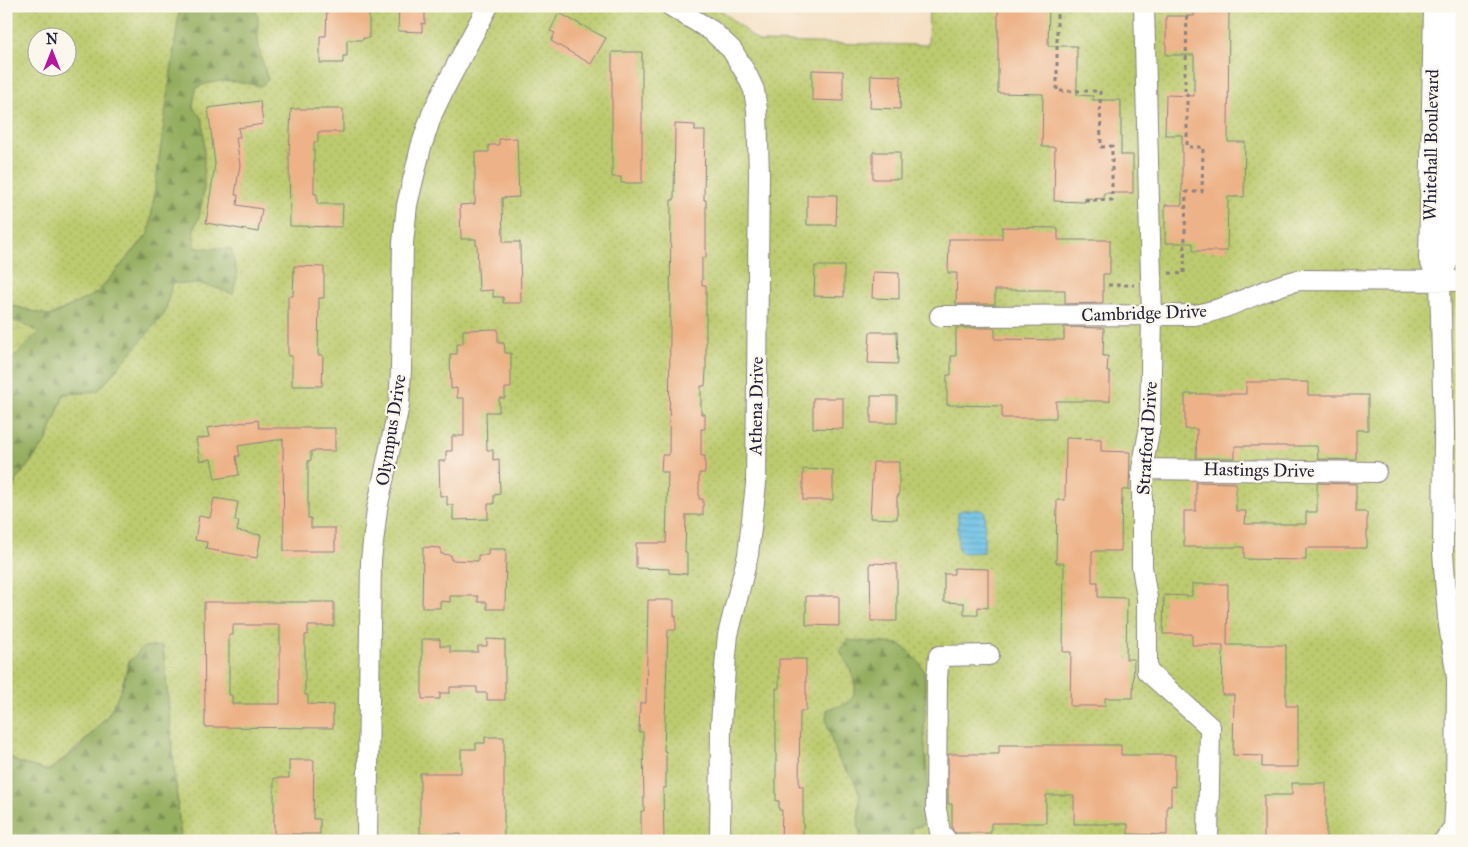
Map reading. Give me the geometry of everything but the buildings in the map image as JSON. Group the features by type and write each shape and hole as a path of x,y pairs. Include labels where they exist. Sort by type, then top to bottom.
{"street":[{"name":"Olympus Drive","path":"367,841 370,560 377,509 398,405 401,370 403,243 407,205 421,147 432,114 488,6"},
{"name":"Athena Drive","path":"671,6 712,30 732,50 754,90 757,110 759,174 756,484 748,554 728,635 721,724 720,841"},
{"name":"Stratford Drive","path":"1144,6 1152,316 1150,426 1142,469 1142,567 1147,598 1147,671 1210,727 1208,841"},
{"name":"Whitehall Boulevard","path":"1434,6 1429,259 1440,281"},
{"name":"Whitehall Boulevard","path":"1451,6 1449,258 1440,281 1444,432 1443,553 1448,618 1457,678 1456,796 1453,832"},
{"name":"Cambridge Drive","path":"940,316 1195,315 1212,312 1281,284 1299,280 1462,281"},
{"name":"Hastings Drive","path":"1142,469 1376,472"},
{"path":"947,841 940,832 936,808 937,678 939,656 989,656"}],"path":[{"path":"1057,6 1057,91 1100,91 1101,147 1112,146 1112,200 1084,200"},
{"path":"1108,284 1136,284 1136,273 1184,274 1186,192 1202,192 1203,147 1187,147 1185,70 1188,6"}],"green space":[{"path":"6,6 716,6 759,42 928,45 929,6 1462,6 1462,841 181,841 163,646 129,661 118,696 108,715 88,738 48,771 17,762 6,753 6,508 16,480 46,442 64,394 85,393 149,233 97,293 50,316 6,304"},
{"path":"180,6 254,6 258,17 260,53 268,80 261,86 228,81 212,82 196,88 193,107 203,120 204,138 204,189 199,217 194,229 195,248 231,249 237,275 233,294 207,285 172,283 165,313 98,391 64,394 46,442 16,480 6,508 6,304 50,316 97,293 149,233"},
{"path":"6,317 39,332 6,365"},
{"path":"847,640 899,644 919,662 924,671 926,692 924,732 929,801 924,825 912,828 913,837 916,841 861,841 858,822 860,795 854,780 841,764 826,720 827,710 849,701 855,690 853,676 840,651"},
{"path":"163,646 181,841 6,841 6,753 17,762 49,771 79,748 109,714 123,685 129,661 144,647"}],"water":[{"path":"963,510 980,510 985,512 984,552 962,553 958,549 958,512"}]}
